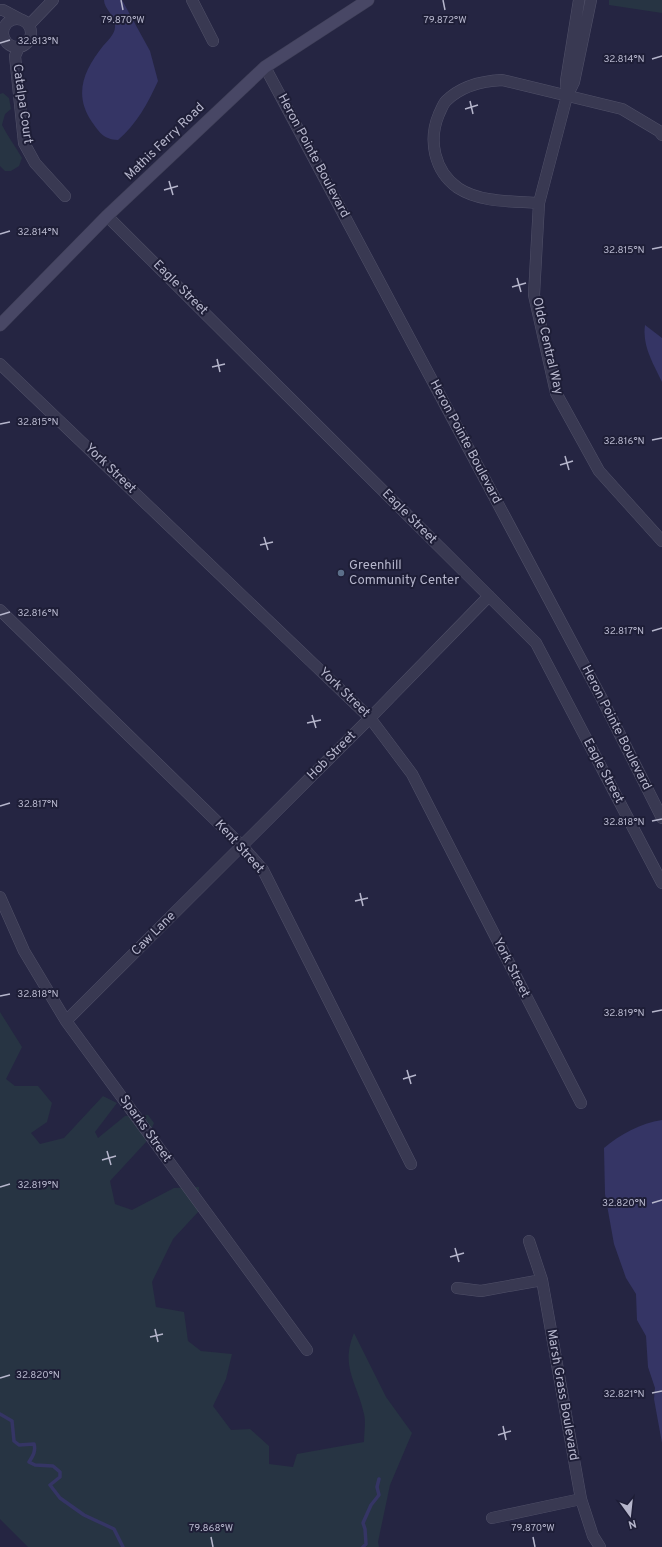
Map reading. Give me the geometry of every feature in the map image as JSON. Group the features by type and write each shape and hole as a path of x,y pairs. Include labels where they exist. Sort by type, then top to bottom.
{"main road":[{"name":"Mathis Ferry Road","path":"0,325 107,216 265,67 368,0"}],"street":[{"path":"0,10 3,10 24,22 53,0"},
{"path":"192,0 213,41"},
{"name":"Olde Central Way","path":"567,96 566,81 579,0"},
{"name":"Olde Central Way","path":"590,0 574,82 567,96 539,203 534,295 556,393 599,471 662,541"},
{"name":"Catalpa Court","path":"14,19 24,22 31,36 24,45 19,47 8,45 4,41 1,29 9,21 14,19"},
{"name":"Catalpa Court","path":"19,47 15,56 24,143 36,163 64,196"},
{"name":"Heron Pointe Boulevard","path":"265,67 602,697 662,818"},
{"path":"539,203 490,199 473,195 459,188 449,180 436,158 433,139 436,120 445,101 465,88 487,81 502,80 622,109 662,135"},
{"name":"Eagle Street","path":"107,216 536,643 662,883"},
{"name":"York Street","path":"0,364 370,718 412,774 581,1103"},
{"name":"Hob Street","path":"242,846 489,596"},
{"name":"Kent Street","path":"0,610 242,846 263,870 410,1164"},
{"name":"Caw Lane","path":"66,1021 242,846"},
{"name":"Sparks Street","path":"0,897 24,951 66,1021 307,1350"},
{"name":"Marsh Grass Boulevard","path":"529,1241 542,1280 581,1499 593,1536 600,1547"},
{"path":"457,1288 481,1291 542,1280"},
{"path":"492,1518 581,1499"}],"shaded area":[{"path":"104,0 122,0 150,51 158,81 141,113 130,128 118,140 105,137 92,122 86,112 82,92 86,73 96,55 113,34 115,28 115,21 104,3"},
{"path":"609,0 662,0 662,13 609,5"},
{"path":"3,93 9,98 11,109 5,114 2,125 22,158 19,166 11,171 5,171 0,166 0,94"},
{"path":"645,325 662,338 662,382 647,347 644,333"},
{"path":"0,1012 22,1047 6,1079 15,1086 38,1086 52,1103 47,1122 31,1133 40,1144 64,1138 103,1096 117,1103 95,1132 98,1138 125,1116 148,1115 154,1123 146,1142 110,1181 115,1204 132,1210 174,1188 199,1187 198,1212 173,1239 152,1282 156,1307 184,1312 188,1341 201,1351 232,1354 226,1379 213,1406 231,1430 250,1429 269,1446 269,1464 293,1467 297,1454 364,1442 364,1414 349,1365 350,1345 354,1333 386,1397 412,1433 390,1485 378,1542 379,1547 28,1547 0,1519"},
{"path":"662,1120 662,1443 654,1399 655,1388 648,1367 646,1336 637,1320 636,1294 626,1278 614,1244 605,1194 604,1148 631,1130"}],"waterway":[{"path":"0,1414 12,1421 14,1441 19,1445 34,1444 34,1453 29,1462 35,1465 53,1466 60,1472 60,1477 50,1485 60,1498 84,1515 114,1529 123,1547"},
{"path":"363,1547 366,1544 363,1523 371,1505 379,1495 377,1487 379,1479"}],"place":[{"name":"Greenhill Community Center","path":"341,573"}]}
